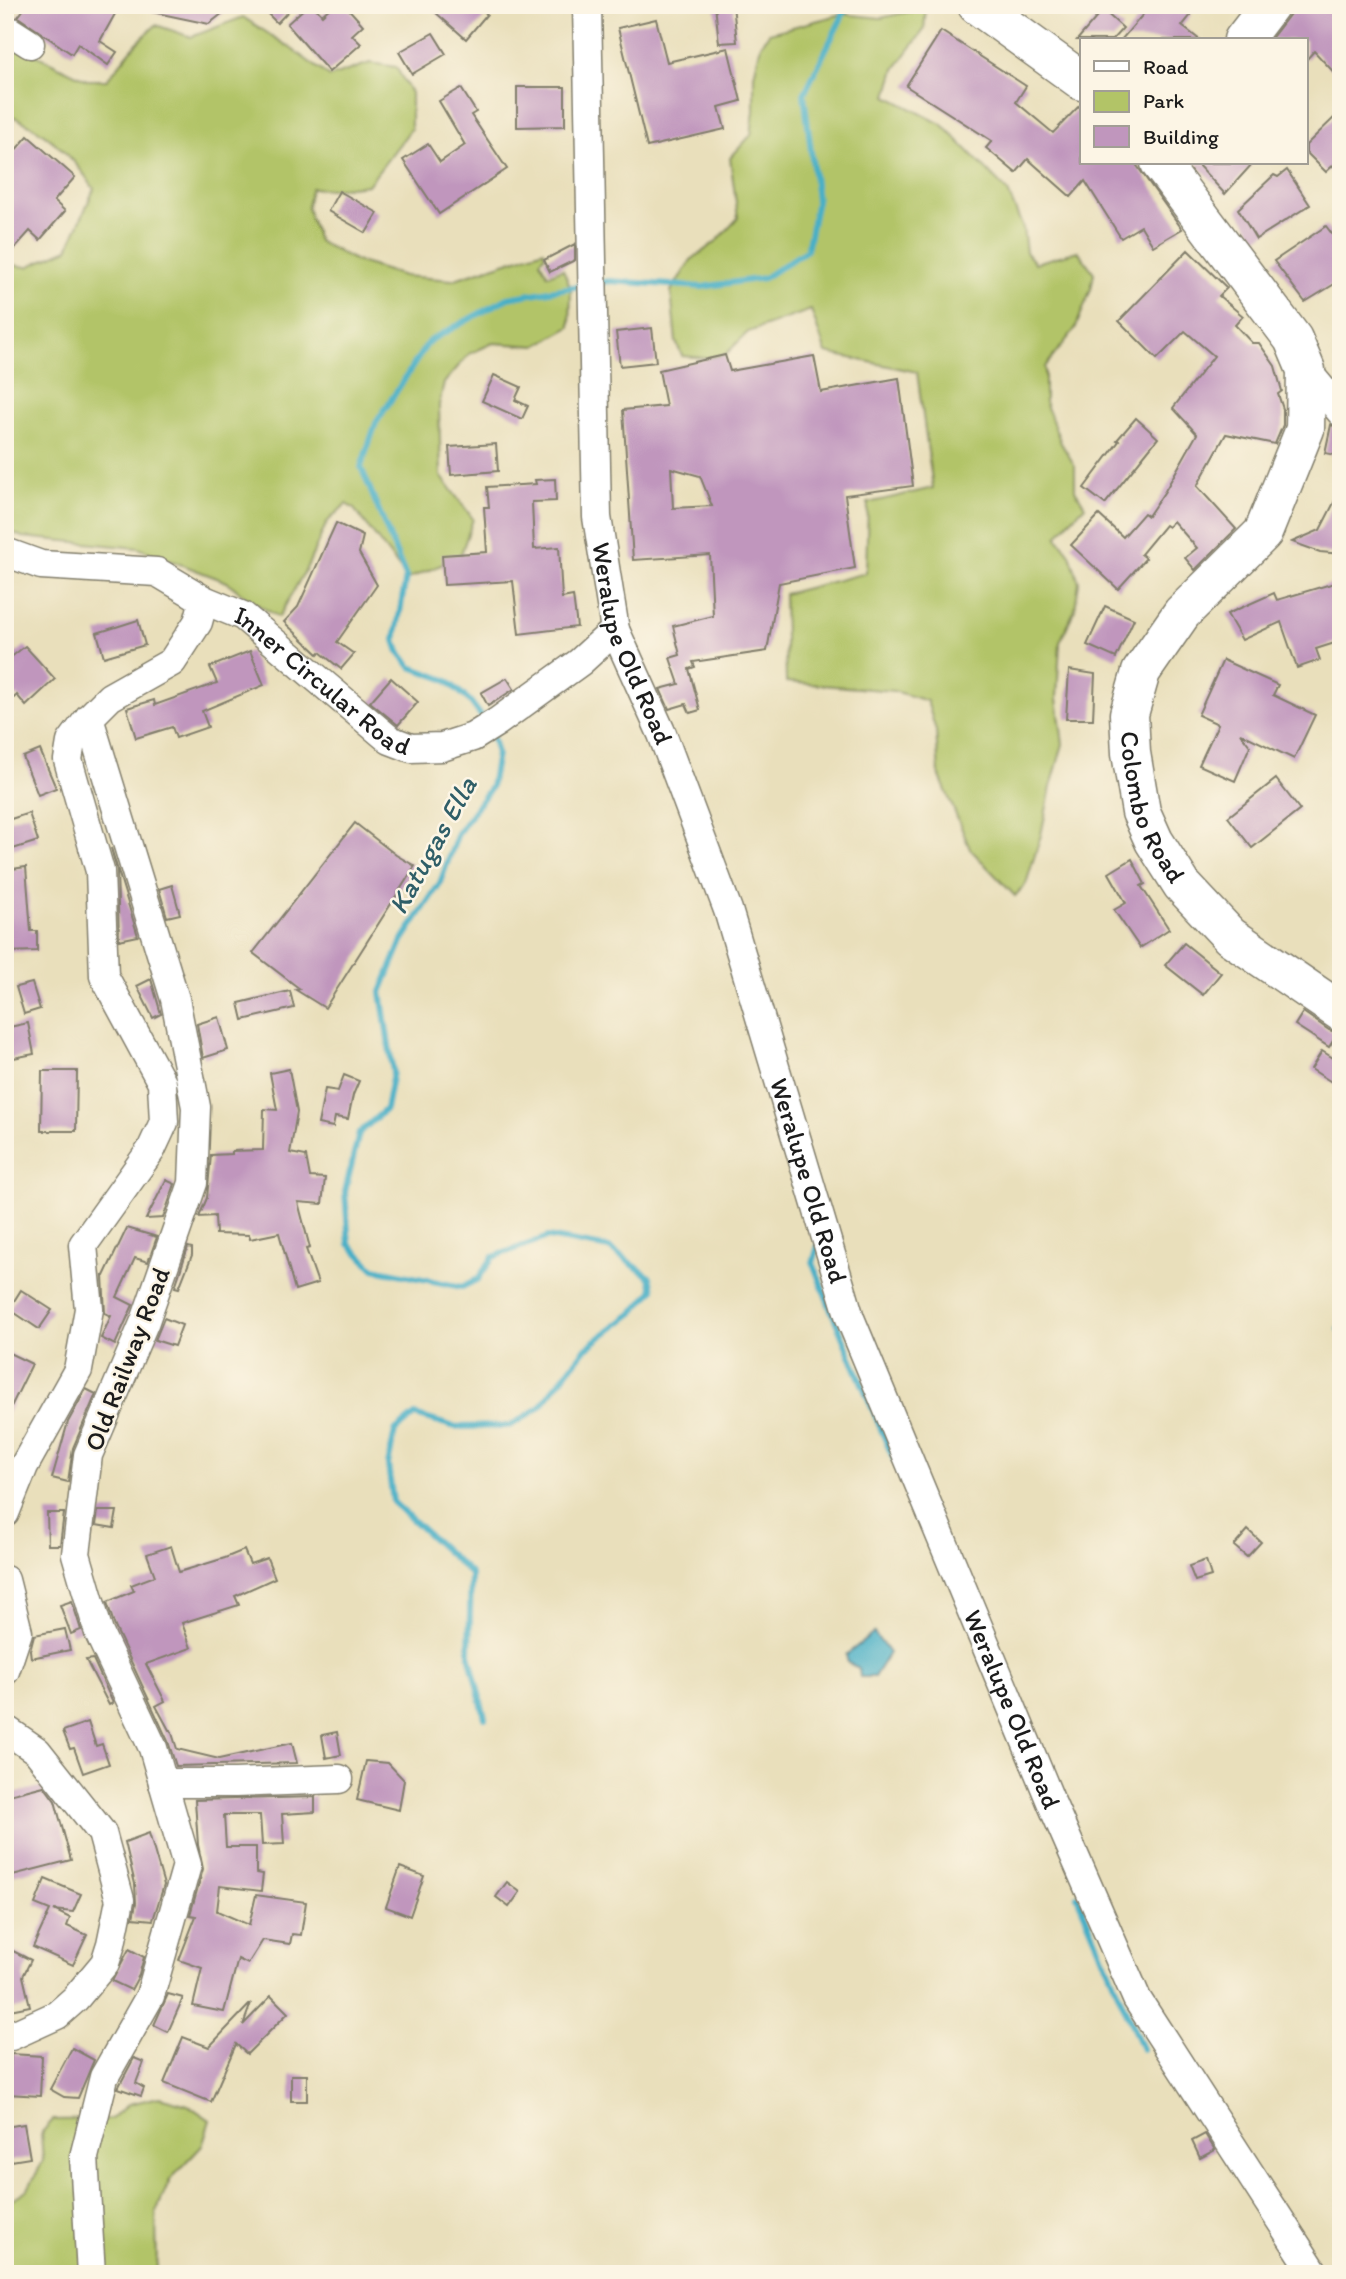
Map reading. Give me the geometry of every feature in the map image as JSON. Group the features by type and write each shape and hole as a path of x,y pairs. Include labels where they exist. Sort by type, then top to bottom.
{"highway":[{"path":"977,5 1080,80"},
{"path":"1244,38 1270,5"},
{"name":"Colombo Road","path":"1161,164 1293,339 1306,370 1305,429 1263,533 1182,613 1141,673 1129,714 1130,753 1141,812 1154,841 1182,885 1230,936 1341,1012"}],"street":[{"name":"Weralupe Old Road","path":"587,5 597,517 615,630 662,734 728,909 850,1318 1051,1802 1137,1999 1315,2274"},
{"path":"5,28 30,44"},
{"path":"1306,370 1341,412"},
{"name":"Inner Circular Road","path":"5,552 41,565 157,572 204,600 243,616 390,740 411,748 443,747 472,737 580,662 615,630"},
{"path":"5,1513 24,1466 78,1370 89,1309 83,1245 151,1150 164,1122 162,1083 104,976 100,871 68,760 71,742 89,718 110,697 172,662 198,622 204,600"},
{"name":"Old Railway Road","path":"89,718 175,999 196,1107 192,1184 145,1321 88,1455 76,1554 99,1633 153,1748 187,1865 150,1996 104,2077 84,2157 91,2274"},
{"path":"5,1580 18,1632 5,1671"},
{"path":"5,1729 37,1751 102,1833 120,1900 105,1963 75,1999 57,2015 5,2036"},
{"path":"163,1783 339,1779"}],"green space":[{"path":"926,8 924,30 895,69 887,96 943,125 1008,192 1023,228 1026,252 1035,263 1078,251 1094,273 1091,289 1075,329 1045,367 1045,402 1061,443 1075,466 1075,490 1085,506 1057,537 1070,554 1079,582 1075,609 1060,642 1057,698 1063,744 1026,884 1015,896 970,849 939,774 936,731 927,701 894,691 786,682 784,594 866,573 868,503 933,488 917,372 826,353 811,310 748,332 725,355 705,358 682,356 676,342 671,291 691,260 718,240 738,218 730,158 751,135 754,75 761,45 769,33 842,14 881,18"},
{"path":"243,17 330,77 370,63 396,67 411,93 411,129 368,185 311,188 307,207 318,241 356,261 404,276 452,280 544,250 545,255 540,261 548,275 563,269 571,289 570,327 536,346 493,343 469,354 444,383 439,405 441,476 473,519 460,557 408,579 354,509 346,504 327,522 308,565 279,617 251,601 227,582 138,548 22,537 5,529 5,264 27,267 68,249 94,189 77,165 56,144 32,126 5,113 5,40 87,80 107,80 136,44 156,25 191,37"},
{"path":"159,2097 188,2105 210,2120 202,2146 170,2180 156,2212 157,2274 5,2274 5,2204 28,2189 43,2161 41,2133 53,2120 111,2119 129,2104"}],"water":[{"path":"874,1633 889,1653 874,1677 860,1677 859,1668 848,1663 846,1655"}],"building":[{"path":"27,5 120,5 100,41 117,52 108,65 78,44 72,54 18,17"},
{"path":"153,5 233,5 209,24 152,12"},
{"path":"259,5 294,5 277,23"},
{"path":"308,5 313,5 322,15 333,5 345,5 363,25 352,35 361,44 329,72 287,24"},
{"path":"427,5 477,5 487,14 466,39"},
{"path":"715,5 733,5 737,42 719,43"},
{"path":"1151,5 1178,5 1191,15 1182,26 1197,38 1123,38"},
{"path":"1297,5 1341,5 1341,80 1314,51 1308,58 1308,38 1272,38"},
{"path":"1103,10 1123,28 1114,38 1077,40"},
{"path":"656,19 667,62 728,48 741,101 719,107 725,129 647,147 618,28"},
{"path":"941,31 1026,86 1016,102 1053,133 1080,105 1080,164 1136,164 1182,229 1153,246 1141,226 1121,238 1085,181 1071,197 1028,159 1016,173 986,148 992,141 906,86"},
{"path":"433,33 446,54 412,74 399,52"},
{"path":"517,87 565,87 565,126 517,127"},
{"path":"461,88 476,112 471,115 507,169 439,214 403,160 428,144 440,162 465,145 439,101"},
{"path":"1341,111 1341,158 1326,172 1308,154 1308,143"},
{"path":"28,136 75,177 54,201 65,211 40,240 30,231 5,259 5,162"},
{"path":"1197,164 1252,164 1225,194"},
{"path":"1287,170 1310,205 1256,239 1238,209 1274,175 1278,177"},
{"path":"339,191 378,213 366,233 328,211"},
{"path":"1326,226 1341,246 1341,280 1305,302 1274,261"},
{"path":"575,244 575,260 550,272 544,260"},
{"path":"1188,250 1227,288 1219,296 1243,316 1235,325 1252,343 1259,343 1275,366 1282,391 1278,394 1283,409 1283,425 1275,444 1226,434 1197,486 1236,529 1195,570 1185,558 1197,548 1173,521 1168,527 1165,525 1141,554 1146,558 1118,589 1071,545 1099,515 1123,537 1144,513 1148,516 1197,434 1173,408 1214,356 1185,331 1157,359 1119,321"},
{"path":"652,328 656,362 620,366 616,332"},
{"path":"725,355 730,371 814,356 821,392 899,378 913,486 845,495 855,568 779,583 767,651 693,662 695,667 689,669 700,710 690,713 686,704 669,709 660,689 679,684 670,658 680,655 673,626 713,616 710,555 633,560 623,410 666,406 659,370","holes":["671,468 700,476 712,506 673,508"]},
{"path":"494,375 521,387 515,400 528,406 522,419 482,401"},
{"path":"1136,418 1158,438 1105,504 1084,488 1119,441 1117,440"},
{"path":"1331,425 1341,428 1341,456 1325,453"},
{"path":"496,444 498,471 451,475 449,447"},
{"path":"555,479 556,501 532,502 534,549 559,547 562,598 573,596 577,627 519,634 513,581 444,585 442,555 487,552 484,507 489,507 487,487 536,484 535,480"},
{"path":"1341,489 1341,554 1320,552 1292,542 1320,530"},
{"path":"336,523 363,536 359,553 377,585 337,642 354,654 341,669 320,652 318,654 284,622 298,607"},
{"path":"1341,581 1341,641 1316,649 1320,660 1297,668 1281,622 1242,640 1227,614 1274,593 1277,600"},
{"path":"1105,606 1134,619 1116,658 1087,645"},
{"path":"138,620 145,645 104,657 97,633"},
{"path":"25,646 55,679 26,706 17,695 5,706 5,662"},
{"path":"250,651 264,685 202,711 208,727 176,738 172,727 136,738 127,708 154,700 155,705 217,683 210,667"},
{"path":"1223,660 1278,685 1273,695 1315,715 1294,759 1240,733 1250,746 1235,781 1199,765 1218,724 1198,715"},
{"path":"1069,670 1095,674 1093,719 1066,719"},
{"path":"391,678 418,702 398,725 370,702"},
{"path":"507,678 514,689 488,706 481,693"},
{"path":"40,750 56,788 38,795 23,757"},
{"path":"1276,779 1300,810 1252,848 1228,817"},
{"path":"29,813 38,841 13,849 5,821"},
{"path":"355,823 396,855 415,866 325,1008 296,990 300,989 253,953"},
{"path":"111,848 138,936 119,940 117,870"},
{"path":"1132,859 1145,884 1141,886 1169,929 1140,948 1114,910 1126,903 1109,873"},
{"path":"26,867 31,931 37,931 37,951 5,952 5,870"},
{"path":"172,885 180,914 167,917 159,889"},
{"path":"1184,943 1221,973 1203,995 1165,965"},
{"path":"151,979 161,1014 153,1018 137,986"},
{"path":"32,983 40,1009 24,1014 16,987"},
{"path":"290,991 294,1008 243,1020 239,1003"},
{"path":"1303,1012 1338,1033 1329,1047 1295,1025"},
{"path":"219,1017 228,1050 203,1058 197,1024"},
{"path":"28,1023 34,1054 8,1059 5,1028"},
{"path":"1322,1051 1341,1063 1341,1088 1311,1069"},
{"path":"289,1069 297,1112 290,1153 306,1156 310,1177 325,1178 322,1204 298,1202 310,1248 306,1249 318,1283 295,1290 279,1233 250,1239 249,1235 216,1234 215,1216 199,1217 207,1198 211,1155 263,1150 264,1109 277,1110 270,1073"},
{"path":"42,1071 77,1071 76,1131 41,1131"},
{"path":"344,1075 359,1081 348,1119 335,1117 333,1127 318,1124 325,1089 338,1091"},
{"path":"166,1180 175,1184 163,1218 146,1219"},
{"path":"127,1228 157,1237 148,1262 135,1258 117,1297 133,1305 115,1345 101,1338 111,1316 105,1313 103,1276"},
{"path":"188,1247 192,1248 192,1255 179,1288 175,1287"},
{"path":"21,1290 52,1310 39,1329 9,1309"},
{"path":"164,1318 182,1325 174,1346 155,1340"},
{"path":"5,1351 32,1364 5,1419"},
{"path":"86,1389 96,1394 73,1448 68,1482 52,1478 68,1422"},
{"path":"98,1511 117,1511 114,1528 96,1525"},
{"path":"47,1513 64,1513 60,1545 48,1545"},
{"path":"1248,1530 1261,1542 1247,1557 1234,1546"},
{"path":"171,1546 179,1572 244,1550 250,1564 267,1558 275,1578 235,1596 239,1605 182,1623 191,1648 146,1664 165,1701 156,1706 171,1730 177,1749 219,1759 292,1743 297,1763 176,1766 168,1741 115,1627 107,1602 134,1591 131,1585 155,1576 147,1554"},
{"path":"1206,1560 1211,1576 1195,1581 1189,1566"},
{"path":"72,1601 81,1630 71,1634 60,1605"},
{"path":"65,1629 70,1650 31,1658 34,1635"},
{"path":"93,1659 113,1703 109,1705 86,1660"},
{"path":"88,1722 96,1746 102,1744 109,1764 83,1773 74,1748 70,1749 63,1731"},
{"path":"337,1732 341,1755 326,1758 322,1735"},
{"path":"366,1761 388,1763 404,1780 399,1810 357,1800"},
{"path":"44,1786 55,1801 71,1860 5,1877 5,1796"},
{"path":"315,1797 315,1812 282,1814 284,1844 262,1845 260,1815 224,1815 226,1847 256,1847 256,1873 263,1874 261,1891 220,1886 217,1911 249,1925 256,1895 306,1902 301,1935 292,1934 290,1944 263,1940 248,1964 238,1959 224,2012 193,2006 202,1968 179,1960 196,1916 190,1915 203,1869 198,1845 195,1800"},
{"path":"149,1833 164,1885 153,1920 133,1918 136,1903 135,1884 125,1842"},
{"path":"400,1867 424,1876 410,1916 386,1907"},
{"path":"45,1879 81,1894 73,1912 54,1910 70,1918 67,1926 87,1935 73,1965 33,1947 50,1910 35,1904"},
{"path":"507,1882 520,1892 509,1907 496,1897"},
{"path":"5,1947 31,1960 23,1976 30,2006 5,2011"},
{"path":"129,1949 144,1957 131,1990 112,1981"},
{"path":"168,1994 183,1998 168,2032 154,2025"},
{"path":"271,1996 288,2013 247,2054 236,2044 211,2102 164,2083 183,2037 209,2047 251,2003 243,2025"},
{"path":"72,2048 94,2060 78,2098 64,2097 50,2089"},
{"path":"11,2054 42,2056 40,2096 8,2094"},
{"path":"134,2058 144,2062 136,2083 144,2088 141,2096 118,2088"},
{"path":"291,2075 307,2075 307,2101 291,2101"},
{"path":"24,2124 30,2158 5,2162 5,2127"},
{"path":"1205,2134 1215,2150 1200,2158 1192,2141"}],"waterway":[{"path":"599,283 609,281 702,287 764,278 807,250 817,200 804,94 848,5"},
{"name":"Katugas Ella","path":"484,720 470,701 446,680 411,667 399,652 395,640 406,577 361,467 376,423 429,341 508,298 585,285"},
{"path":"485,1718 469,1654 471,1574 393,1502 388,1465 395,1431 415,1415 455,1427 510,1426 539,1408 586,1348 634,1312 653,1290 650,1277 609,1248 548,1237 493,1257 478,1279 462,1287 374,1269 349,1244 345,1192 359,1133 386,1109 393,1072 381,992 402,941 440,883 458,833 491,787 497,754 492,735"},
{"path":"818,1246 813,1263 894,1460"},
{"path":"1077,1896 1142,2049"}]}
